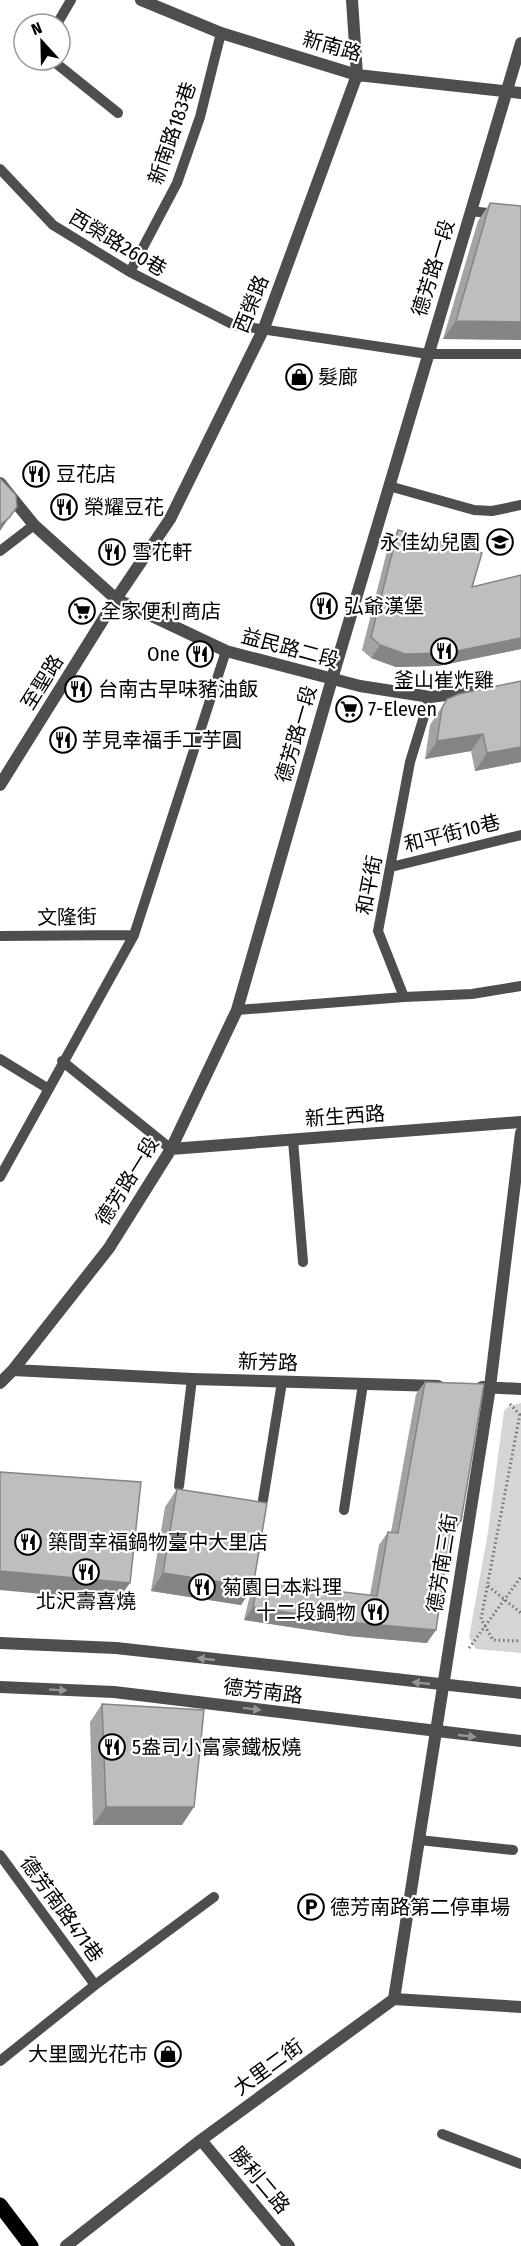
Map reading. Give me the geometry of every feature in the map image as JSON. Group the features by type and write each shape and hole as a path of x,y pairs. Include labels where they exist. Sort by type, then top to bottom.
{"main road":[{"path":"0,2205 31,2246"}],"street":[{"name":"新南路","path":"141,0 221,33 357,75 521,93"},
{"name":"西榮路","path":"116,599 170,519 264,328 357,75 352,0"},
{"name":"德芳路一段","path":"0,1383 14,1370 109,1248 171,1149 237,1011 332,679 521,43"},
{"name":"益民路二段","path":"0,483 34,525 116,599 226,651 332,679 430,697 493,689"},
{"name":"至聖路","path":"0,785 116,599"},
{"name":"新生西路","path":"171,1149 521,1122"},
{"name":"德芳南三街","path":"393,1999 490,1387 521,1133"},
{"name":"新芳路","path":"14,1370 192,1379 521,1389"},
{"name":"德芳南路","path":"0,1643 116,1648 521,1693"},
{"name":"德芳南路","path":"0,1687 114,1692 435,1733 521,1741"},
{"path":"393,1999 521,2007"},
{"name":"大里二街","path":"66,2246 201,2140 393,1999"},
{"name":"勝利二路","path":"201,2140 289,2246"}],"lane":[{"name":"新南路183巷","path":"130,272 177,183 200,117 221,33"},
{"path":"67,72 118,113"},
{"name":"西榮路260巷","path":"0,169 53,225 130,272 234,325 264,328"},
{"path":"471,211 521,217"},
{"path":"264,328 428,354 521,354"},
{"path":"389,486 474,510 492,511 521,505"},
{"path":"0,550 34,525"},
{"path":"0,1177 47,1088 134,935 226,651"},
{"name":"和平街","path":"404,997 378,931 410,762 430,697"},
{"name":"和平街10巷","path":"391,867 521,835"},
{"name":"文隆街","path":"0,936 134,935"},
{"path":"237,1011 404,997 472,994 521,986"},
{"path":"0,1059 47,1088"},
{"path":"62,1061 171,1149"},
{"path":"293,1140 303,1262"},
{"path":"179,1486 192,1379"},
{"path":"263,1500 282,1382"},
{"path":"344,1510 363,1384"},
{"path":"419,1840 513,1850"},
{"name":"德芳南路471巷","path":"0,1855 95,1985"},
{"name":"德芳南路471巷","path":"0,2061 95,1985 214,1897"},
{"path":"442,2134 521,2164"}],"path":[{"path":"520,1414 481,1619 493,1640 521,1641"},
{"path":"469,1648 521,1577"},
{"path":"488,1586 521,1613"}],"shaded area":[{"path":"521,1403 521,1653 476,1649 469,1637 488,1532 504,1411 509,1406"}],"building":[{"path":"490,203 521,206 521,322 456,321"},
{"path":"0,478 16,495 17,507 0,525"},
{"path":"398,530 482,553 472,587 521,575 521,638 447,653 405,654 380,645 371,637"},
{"path":"521,681 521,747 487,753 483,734 437,741 442,708 447,699 459,694"},
{"path":"425,1382 484,1384 461,1521 452,1520 436,1630 358,1623 253,1607 258,1582 377,1596 388,1532 398,1533"},
{"path":"0,1472 141,1482 130,1583 0,1571"},
{"path":"177,1489 267,1503 253,1587 163,1573"},
{"path":"102,1704 204,1710 194,1807 106,1807"}],"place":[{"name":"髮廊","path":"299,377"},
{"name":"豆花店","path":"36,474"},
{"name":"榮耀豆花","path":"64,507"},
{"name":"永佳幼兒園","path":"500,542"},
{"name":"雪花軒","path":"112,552"},
{"name":"弘爺漢堡","path":"324,606"},
{"name":"全家便利商店","path":"82,611"},
{"name":"釜山崔炸雞","path":"444,651"},
{"name":"One","path":"200,654"},
{"name":"台南古早味豬油飯","path":"78,689"},
{"name":"7-Eleven","path":"349,709"},
{"name":"芋見幸福手工芋圓","path":"63,740"},
{"name":"築間幸福鍋物臺中大里店","path":"28,1542"},
{"name":"北沢壽喜燒","path":"86,1572"},
{"name":"菊園日本料理","path":"202,1587"},
{"name":"十二段鍋物","path":"375,1612"},
{"name":"5盎司小富豪鐵板燒","path":"112,1747"},
{"name":"德芳南路第二停車場","path":"311,1907"},
{"name":"大里國光花市","path":"168,2054"}]}
